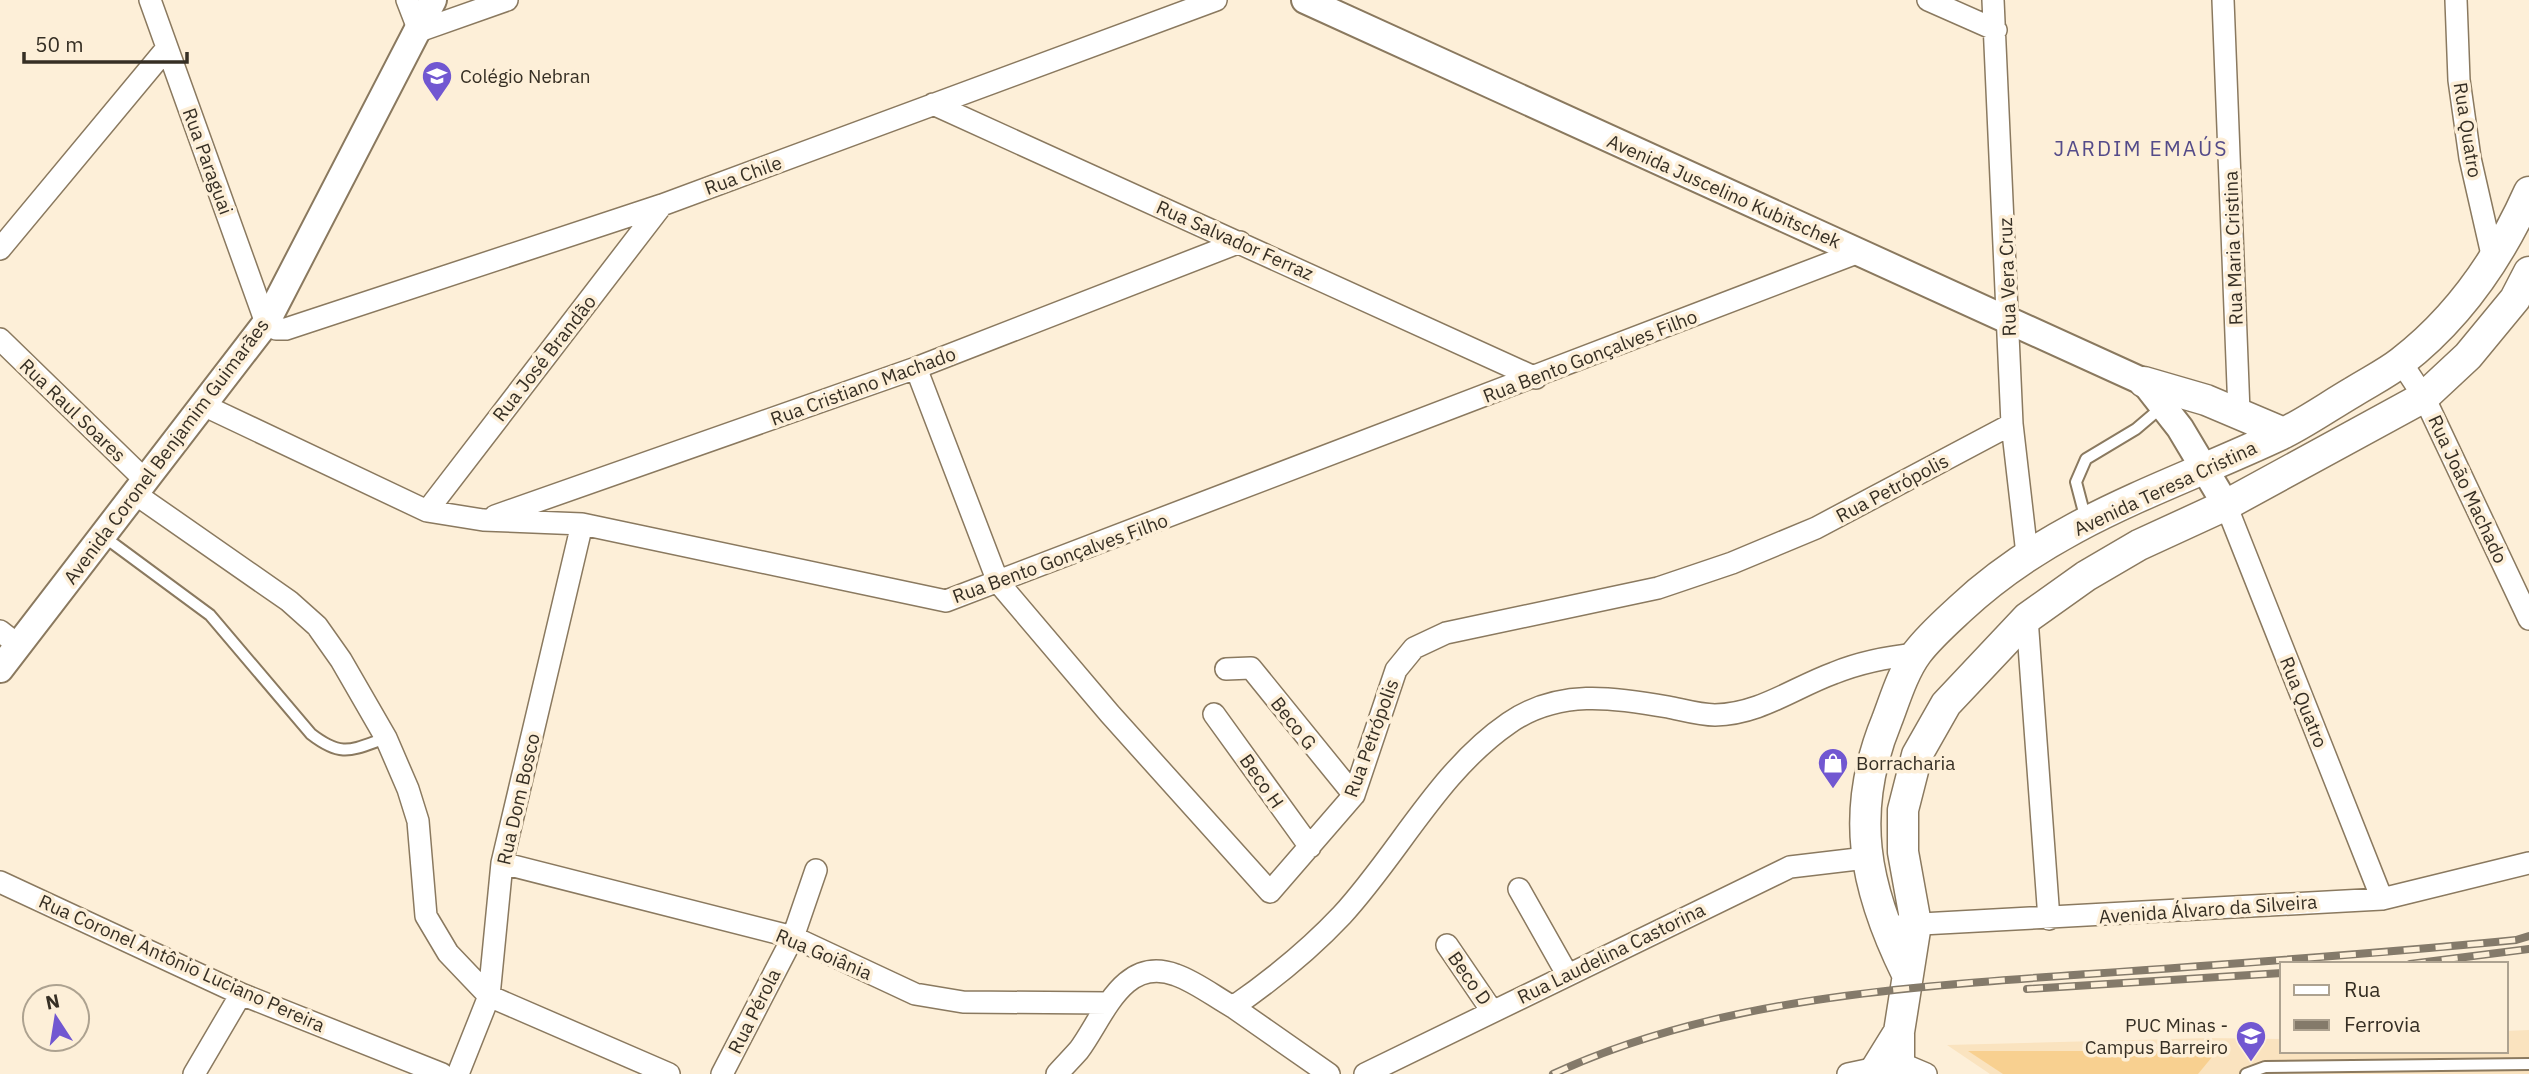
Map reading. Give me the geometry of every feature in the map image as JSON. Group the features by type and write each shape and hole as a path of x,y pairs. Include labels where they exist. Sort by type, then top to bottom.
{"main road":[{"name":"Avenida Teresa Cristina","path":"1907,974 1884,926 1866,858 1864,803 1873,754 1916,654 1987,584 2027,554 2087,522 2284,433 2401,362 2455,311 2512,229 2529,192"},
{"name":"Avenida Teresa Cristina","path":"1907,974 1916,924 1903,852 1903,810 1917,755 1946,704 2027,618 2139,545 2226,505 2424,397 2468,356 2515,299 2529,272"},
{"path":"2144,382 2239,412 2284,433"},
{"path":"1887,1071 1899,1031 1907,974"}],"street":[{"name":"Rua Paraguai","path":"150,0 266,323"},
{"path":"407,0 419,31 507,0"},
{"name":"Avenida Coronel Benjamim Guimarães","path":"0,669 9,638 102,536 266,323 433,0"},
{"name":"Rua Chile","path":"266,323 276,329 286,329 662,205 1216,0"},
{"name":"Avenida Juscelino Kubitschek","path":"1305,0 2144,382"},
{"path":"1928,0 1996,30"},
{"name":"Rua Vera Cruz","path":"1993,0 2010,319 2012,424 2027,554"},
{"name":"Rua Maria Cristina","path":"2224,0 2239,412"},
{"name":"Rua Quatro","path":"2456,0 2459,80 2470,158 2493,259"},
{"path":"0,249 167,48"},
{"name":"Rua Salvador Ferraz","path":"933,104 1536,378"},
{"name":"Rua José Brandão","path":"427,511 662,205"},
{"name":"Rua Cristiano Machado","path":"483,520 916,368 1240,242"},
{"name":"Rua Bento Gonçalves Filho","path":"203,405 427,511 483,520 582,524 946,601 1536,378 1859,252"},
{"name":"Rua Raul Soares","path":"0,339 140,487 289,601 317,626 341,660 386,738 408,789 418,821 426,916 448,953 489,996"},
{"name":"Rua João Machado","path":"2401,362 2424,397 2529,619"},
{"name":"Rua Petrópolis","path":"916,368 998,582 1110,714 1270,892 1354,796 1396,670 1414,648 1446,633 1658,588 1732,563 1816,528 2012,424"},
{"path":"2144,382 2205,467 2226,505"},
{"name":"Rua Quatro","path":"2226,505 2382,898"},
{"name":"Rua Dom Bosco","path":"458,1074 489,996 502,863 582,524"},
{"path":"2027,618 2049,919"},
{"path":"1233,1007 1272,979 1342,915 1465,759 1509,723 1542,705 1579,697 1633,701 1714,715 1761,708 1831,674 1872,659 1916,654"},
{"name":"Beco G","path":"1226,669 1251,668 1354,796"},
{"name":"Beco H","path":"1214,714 1310,848"},
{"name":"Rua Laudelina Castorina","path":"1365,1074 1790,867 1866,858"},
{"name":"Rua Goiânia","path":"502,863 793,937 915,994 963,1002 1108,1003"},
{"name":"Avenida Álvaro da Silveira","path":"1884,926 2049,919 2382,898 2529,863"},
{"name":"Rua Pérola","path":"722,1074 793,937 816,870"},
{"name":"Rua Coronel Antônio Luciano Pereira","path":"0,882 241,994 442,1074"},
{"path":"1519,889 1567,974"},
{"name":"Beco D","path":"1447,945 1492,1011"},
{"path":"1057,1074 1078,1050 1125,982 1140,972 1158,971 1177,975 1233,1007 1329,1074"},
{"path":"194,1074 241,994"},
{"path":"489,996 669,1074"}],"lane":[{"path":"2087,522 2076,482 2086,459 2136,429 2163,406"},
{"path":"102,536 210,615 310,734 331,749 347,751 386,738"},
{"path":"2246,1074 2266,1070 2529,1064"}],"shaded area":[{"name":"PUC Minas - Campus Barreiro","path":"2529,1030 2529,1074 1990,1074 1947,1045 2208,1038 2280,1039 2280,1053 2508,1053 2508,1031"},
{"path":"1968,1051 2217,1051 2198,1074 2003,1074"}],"railway":[{"path":"1553,1074 1616,1048 1681,1028 1816,1000 1953,984 2409,950 2516,940 2529,936"},
{"path":"2426,962 2529,949"},
{"path":"2027,989 2280,973"}],"place":[{"name":"Colégio Nebran","path":"437,103"},
{"name":"Borracharia","path":"1833,790"},
{"name":"PUC Minas - Campus Barreiro","path":"2251,1063"}],"district":[{"name":"JARDIM EMAÚS","path":"2141,148"}]}
